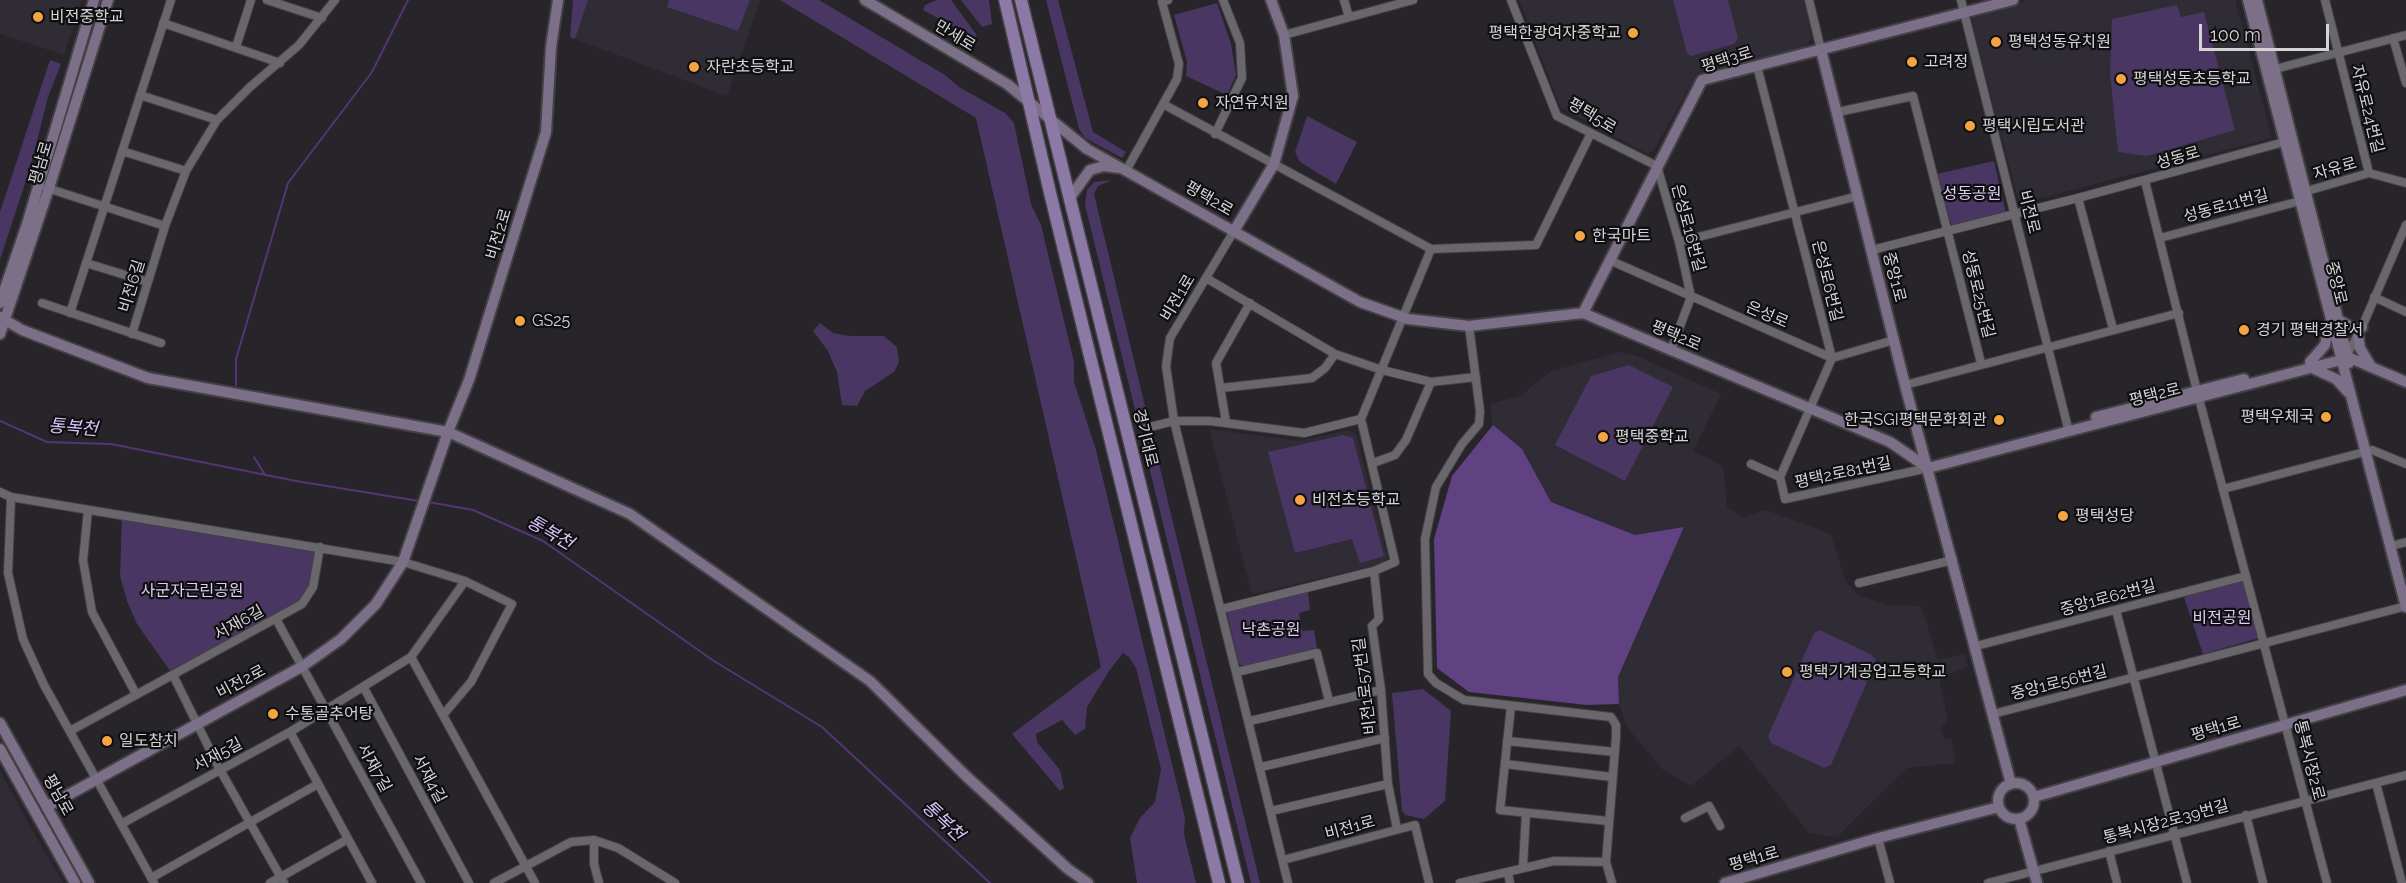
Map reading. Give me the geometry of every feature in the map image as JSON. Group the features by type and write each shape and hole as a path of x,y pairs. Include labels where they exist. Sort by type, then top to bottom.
{"main road":[{"name":"경기대로","path":"1005,0 1219,883"},
{"name":"경기대로","path":"1021,0 1238,883"}],"street":[{"path":"0,303 44,187 94,0"},
{"name":"평남로","path":"0,334 2,318 44,187 108,0"},
{"path":"70,313 171,0"},
{"path":"236,47 251,0"},
{"path":"267,0 322,18"},
{"name":"비전6길","path":"42,303 132,334 165,226 186,171 217,120 250,87 280,63 322,18 335,0"},
{"name":"비전2로","path":"48,806 95,778 303,666 341,639 376,604 403,562 448,432 469,380 546,132 551,47 558,0"},
{"name":"만세로","path":"865,0 1028,99"},
{"path":"1069,199 1090,171 1104,166 1126,169 1177,79 1179,64 1162,2 1168,0"},
{"path":"1215,134 1242,78 1239,43 1223,0"},
{"path":"1234,231 1274,164 1293,96 1284,35 1271,0"},
{"path":"1344,0 1349,18"},
{"path":"1284,35 1413,0"},
{"name":"평택5로","path":"1511,0 1557,116 1590,135 1657,166"},
{"name":"중앙1로","path":"1809,0 1905,385 2011,784"},
{"name":"비전로","path":"1961,0 2068,428"},
{"name":"평택3로","path":"1583,313 1702,80 2013,0"},
{"name":"중앙로","path":"2248,0 2300,201 2335,318"},
{"name":"중앙로","path":"2257,0 2307,191 2351,396 2398,544 2406,580"},
{"name":"자유로24번길","path":"2325,0 2369,173"},
{"path":"163,23 280,63"},
{"name":"자유로24번길","path":"2275,69 2406,35"},
{"path":"2393,38 2406,83"},
{"name":"은성로6번길","path":"1757,66 1832,358"},
{"path":"140,95 217,120"},
{"name":"성동로25번길","path":"1838,112 1913,96 1981,363"},
{"name":"평택2로","path":"1028,99 1087,148 1360,302 1405,317 1469,326 1583,313 1890,442 1928,468 2068,428 2344,358"},
{"path":"1163,104 1431,249 1536,245 1590,135"},
{"name":"성동로","path":"1872,250 2145,181 2284,142"},
{"path":"122,151 186,171"},
{"name":"은성로16번길","path":"1657,166 1679,242 1691,297"},
{"name":"자유로","path":"2307,191 2369,173 2406,183"},
{"path":"2145,181 2198,395"},
{"path":"44,187 165,226"},
{"path":"1679,242 1858,196"},
{"path":"2078,198 2113,329"},
{"name":"성동로11번길","path":"2160,238 2300,201"},
{"path":"2344,358 2360,331 2406,225"},
{"name":"비전1로","path":"1234,231 1170,338 1166,366 1174,421 1284,860 1415,825 1429,883"},
{"path":"1222,609 1374,571 1395,562 1361,419 1405,317 1431,249"},
{"name":"은성로","path":"1610,260 1832,358"},
{"path":"86,263 148,282"},
{"path":"1206,278 1335,354 1382,370 1431,381 1476,377"},
{"path":"1671,350 1691,297"},
{"path":"2374,297 2406,312"},
{"path":"1227,422 1216,363 1250,303"},
{"path":"2047,348 2179,313"},
{"path":"2,318 22,330 148,378 448,432 630,514 870,681 967,777 1068,868 1088,883"},
{"path":"2351,396 2336,379 2311,365 2328,338 2335,318 2360,331"},
{"path":"1469,326 1479,424 1462,444 1436,487 1425,539 1428,674 1436,683 1464,700 1611,717 1616,725 1606,862 1611,883"},
{"path":"2360,331 2360,348 2370,365"},
{"path":"132,334 161,343"},
{"path":"1811,408 1832,358 1894,340"},
{"name":"성동로25번길","path":"1905,385 1981,363 2047,348"},
{"path":"1221,388 1312,378 1325,368 1335,354"},
{"path":"2344,358 2370,365 2406,382"},
{"path":"2344,358 2406,388"},
{"name":"중앙로","path":"2344,358 2369,451"},
{"path":"1373,463 1395,455 1406,440 1431,381"},
{"name":"통복시장2로","path":"2198,395 2327,883"},
{"name":"평택2로81번길","path":"1811,408 1780,477 1785,499 1928,468"},
{"path":"1146,428 1174,421 1227,422 1304,433 1361,419"},
{"path":"2223,489 2369,451 2406,464"},
{"name":"평택2로81번길","path":"1751,464 1780,477"},
{"path":"0,492 11,497 403,562 465,581 512,604 471,682 443,715"},
{"path":"11,497 8,573 23,639 95,778 153,880 250,821 318,784"},
{"path":"88,510 83,560 92,612 136,694"},
{"name":"중앙로","path":"2398,544 2406,607"},
{"name":"서재6길","path":"70,731 302,604 313,587 320,547"},
{"path":"1859,583 1953,561"},
{"name":"비전1로57번길","path":"1374,571 1379,619 1372,626 1381,690 1388,784 1397,829"},
{"name":"중앙1로62번길","path":"1976,646 2246,576"},
{"path":"465,581 411,657 535,883"},
{"path":"2265,643 2406,607"},
{"path":"2116,610 2132,679"},
{"name":"서재7길","path":"276,619 421,883"},
{"name":"중앙1로56번길","path":"1993,714 2265,643"},
{"path":"1237,672 1317,653 1329,701"},
{"name":"서재5길","path":"121,824 219,768 290,732 411,657"},
{"path":"173,675 219,768 283,880"},
{"name":"중앙1로56번길","path":"2132,679 2187,883"},
{"name":"서재4길","path":"364,688 470,883"},
{"path":"1250,721 1381,690"},
{"name":"평택1로","path":"2034,797 2406,690"},
{"path":"1510,706 1500,810 1608,820"},
{"name":"평남로","path":"0,723 89,883"},
{"path":"290,732 372,883"},
{"path":"1261,766 1385,738"},
{"path":"1507,741 1615,752"},
{"name":"평남로","path":"0,749 75,883"},
{"path":"1505,764 1612,777"},
{"name":"통복시장2로39번길","path":"1988,883 2174,833 2406,775"},
{"path":"2376,783 2402,883"},
{"name":"비전1로","path":"1271,811 1388,784"},
{"path":"2011,784 2025,786 2034,797 2031,812 2019,819 2005,815 1999,807 2000,793 2011,784"},
{"path":"1685,818 1709,806 1720,826"},
{"name":"평택1로","path":"1725,883 1878,838 1999,807"},
{"path":"1523,866 1526,813"},
{"path":"2246,815 2263,883"},
{"path":"2019,819 2037,883"},
{"path":"1878,838 1890,883"},
{"path":"270,883 283,880 348,839"},
{"path":"594,840 594,864 599,883"},
{"path":"494,883 571,842 594,840 618,848 675,883"},
{"path":"2109,851 2117,883"},
{"path":"1284,860 1288,883"},
{"path":"1460,883 1508,873 1523,866 1554,861 1606,862"},
{"path":"1508,873 1510,883"}],"shaded area":[{"name":"비전중학교","path":"0,0 82,0 64,55 0,34"},
{"name":"자란초등학교","path":"588,0 760,0 727,96 575,39"},
{"path":"1519,0 1804,0 1812,37 1803,48 1698,72 1654,150 1648,154 1561,108"},
{"name":"평택성동초등학교","path":"2029,0 2235,0 2272,138 2026,202 2018,199 1971,20 1979,13"},
{"name":"평택기계공업고등학교","path":"1620,352 1637,356 1721,394 1693,451 1723,466 1727,507 1743,517 1766,510 1831,534 1845,581 1857,594 1886,605 1921,606 1938,660 1965,654 1968,667 1939,678 1948,720 1940,729 1945,740 1951,738 1955,763 1907,768 1837,837 1809,833 1739,746 1691,786 1662,769 1627,727 1619,704 1618,677 1684,527 1635,535 1551,502 1522,449 1493,425 1490,404 1520,396 1551,371"},
{"path":"1493,425 1522,449 1551,502 1635,535 1684,527 1618,677 1619,704 1587,705 1469,692 1437,668 1434,539 1452,476"},
{"name":"비전초등학교","path":"1209,429 1298,441 1348,430 1356,434 1388,558 1378,565 1252,594"},
{"path":"0,771 34,833 63,883 0,883"}],"green space":[{"path":"573,0 588,0 575,39 570,37"},
{"path":"669,0 750,0 738,31 667,7"},
{"path":"780,0 819,0 945,75 959,87 1005,113 1014,123 1031,204 1041,225 1074,362 1074,382 1096,450 1185,818 1184,834 1196,883 1137,883 1130,838 1140,818 1155,802 1161,769 1136,668 1129,657 1123,653 1087,707 1085,729 1075,735 1062,720 1036,734 1037,742 1060,770 1064,788 1060,791 1012,734 1101,667 976,118"},
{"path":"937,0 951,0 976,34 976,39 923,10 925,5"},
{"path":"961,0 989,0 992,24 982,27"},
{"path":"1046,0 1058,0 1093,132 1126,152 1122,158 1085,138 1079,129"},
{"path":"1673,0 1728,0 1738,38 1734,44 1691,56 1687,53"},
{"path":"1217,3 1231,44 1236,75 1227,95 1186,76 1187,62 1174,15"},
{"path":"2177,5 2181,17 2204,12 2235,130 2147,156 2118,152 2110,74 2112,19"},
{"path":"50,60 61,64 48,97 31,165 0,260 0,212"},
{"path":"1307,116 1357,142 1336,184 1300,162 1295,152"},
{"name":"성동공원","path":"1994,161 2006,214 1952,227 1937,174"},
{"path":"1112,180 1098,186 1094,194 1149,423 1139,426 1085,205 1087,190 1094,182"},
{"path":"820,323 833,333 849,336 884,336 897,347 899,362 894,372 865,391 857,406 842,405 837,372 828,351 813,331"},
{"path":"1629,365 1673,387 1625,481 1555,445 1591,376"},
{"path":"1151,431 1260,883 1251,883 1141,434"},
{"path":"1343,435 1353,438 1384,556 1360,563 1352,539 1295,553 1268,452"},
{"name":"사군자근린공원","path":"122,516 320,547 313,587 302,604 173,675 137,624 127,601 120,576"},
{"name":"비전공원","path":"2243,579 2259,638 2203,654 2184,597"},
{"name":"낙촌공원","path":"1308,592 1310,610 1299,613 1302,631 1314,630 1317,649 1244,667 1239,664 1227,613 1229,610"},
{"path":"1820,630 1872,655 1876,661 1831,765 1824,768 1771,743 1768,736 1814,633"},
{"path":"1423,689 1451,711 1445,801 1424,819 1406,815 1402,811 1392,693"}],"waterway":[{"path":"236,385 236,359 288,183 372,72 408,0"},
{"name":"통복천","path":"0,421 47,442 111,444 296,481 419,501"},
{"path":"254,457 265,475"},
{"name":"통복천","path":"428,502 473,510 543,541 714,661 822,727 990,883"}],"place":[{"name":"비전중학교","path":"38,17"},
{"name":"평택한광여자중학교","path":"1633,33"},
{"name":"평택성동유치원","path":"1996,42"},
{"name":"고려정","path":"1912,62"},
{"name":"자란초등학교","path":"694,67"},
{"name":"평택성동초등학교","path":"2121,79"},
{"name":"자연유치원","path":"1203,103"},
{"name":"평택시립도서관","path":"1970,126"},
{"name":"한국마트","path":"1580,236"},
{"name":"GS25","path":"520,321"},
{"name":"경기 평택경찰서","path":"2244,330"},
{"name":"평택우체국","path":"2326,417"},
{"name":"한국SGI평택문화회관","path":"1999,420"},
{"name":"평택중학교","path":"1603,437"},
{"name":"비전초등학교","path":"1300,500"},
{"name":"평택성당","path":"2063,516"},
{"name":"평택기계공업고등학교","path":"1787,672"},
{"name":"수통골추어탕","path":"273,714"},
{"name":"일도참치","path":"107,741"}]}
